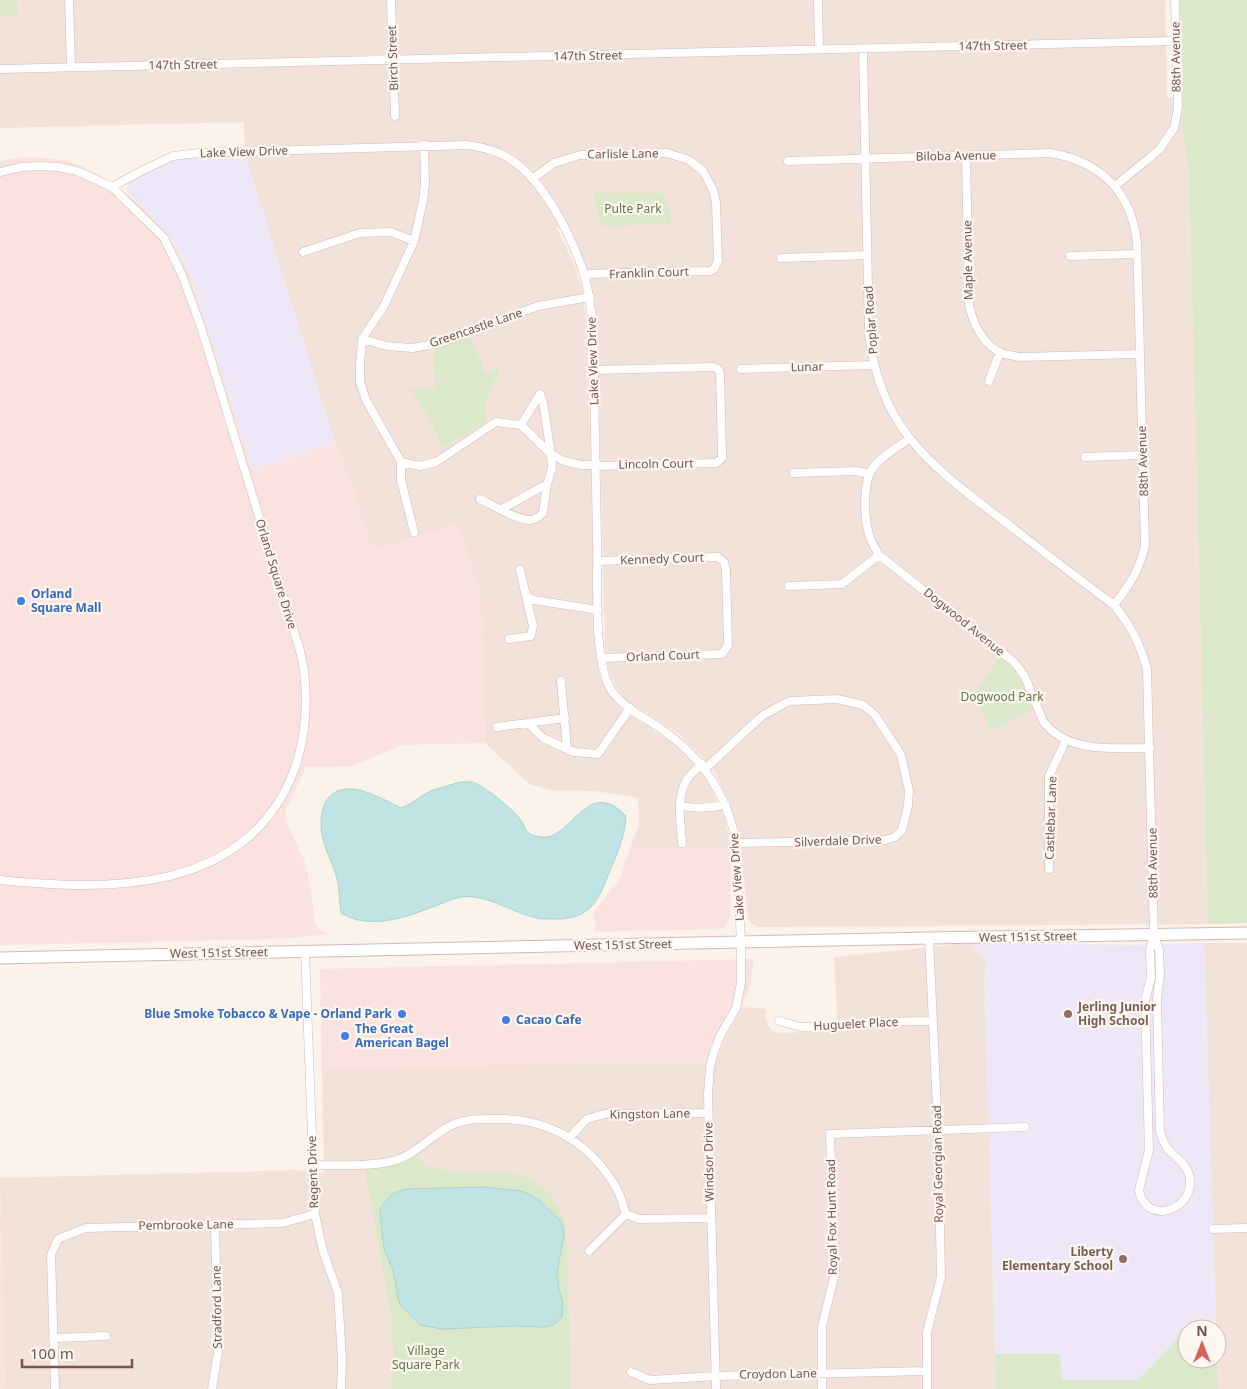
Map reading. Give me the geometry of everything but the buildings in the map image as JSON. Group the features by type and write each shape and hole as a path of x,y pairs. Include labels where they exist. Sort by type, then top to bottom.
{"street":[{"path":"69,0 71,67"},
{"name":"Birch Street","path":"391,0 395,116"},
{"path":"818,0 819,50"},
{"name":"88th Avenue","path":"1154,935 1159,950 1160,975 1157,1000 1160,1132 1165,1145 1186,1167 1190,1178 1189,1190 1183,1200 1172,1210 1167,1211 1159,1211 1146,1206 1139,1190 1149,1150 1145,1001 1151,977 1150,950 1154,935 1147,668 1141,646 1131,626 1114,605 1131,584 1144,550 1143,455 1137,254 1134,222 1126,203 1115,186 1159,150 1174,128 1178,108 1175,0"},
{"name":"147th Street","path":"0,69 1176,41"},
{"name":"Poplar Road","path":"863,49 869,335 874,366 886,402 909,439 953,483 1114,605"},
{"path":"414,532 401,480 401,462 366,400 360,382 362,339 384,306 414,241 425,183 424,145"},
{"name":"Lake View Drive","path":"112,188 143,170 173,156 198,153 424,145 467,145 491,149 520,166 532,179 560,220 584,274 590,297 593,327 598,610 601,658 606,678 610,688 630,708 677,741 704,767 726,805 734,829 736,843 741,942"},
{"name":"Carlisle Lane","path":"532,179 554,163 580,155 667,153 689,160 703,171 714,190 718,262 714,269"},
{"name":"Biloba Avenue","path":"788,161 1040,153 1074,158 1091,167 1115,186"},
{"name":"Maple Avenue","path":"966,156 970,310 979,332 1000,352"},
{"name":"Orland Square Drive","path":"0,172 21,167 59,168 76,171 112,188 164,238 182,275 198,319 302,657 305,687 301,750 284,792 266,821 246,841 216,860 182,873 128,883 63,884 0,880"},
{"path":"303,252 360,233 390,232 414,241"},
{"path":"1070,256 1137,254"},
{"path":"781,258 867,255"},
{"name":"Franklin Court","path":"584,274 710,271 714,269"},
{"name":"Greencastle Lane","path":"362,339 387,346 412,348 440,342 538,306 590,297"},
{"path":"989,381 1000,352 1019,357 1139,354"},
{"name":"Lunar","path":"741,369 874,366"},
{"name":"Lincoln Court","path":"551,454 575,464 596,465 716,463 722,458 721,387 718,369 713,367 594,370"},
{"path":"480,499 525,519 537,518 543,513 546,484 552,468 543,402 540,394 521,425"},
{"path":"401,462 420,466 436,462 496,422 521,425 551,454"},
{"path":"794,473 856,471 869,474 878,461 909,439"},
{"path":"1085,457 1143,455"},
{"name":"Dogwood Avenue","path":"869,474 866,493 867,524 870,537 879,555 1015,663 1025,677 1047,727 1066,740 1100,749 1150,748"},
{"path":"502,510 546,484"},
{"path":"789,586 842,584 879,555"},
{"name":"Kennedy Court","path":"598,561 718,557 724,562 728,645 725,652"},
{"path":"509,638 531,636 533,626 520,570"},
{"path":"526,597 534,600 598,610"},
{"name":"Orland Court","path":"601,658 718,655 725,652"},
{"path":"561,681 567,749"},
{"name":"Silverdale Drive","path":"704,767 767,712 791,701 837,699 863,705 874,714 901,755 909,798 904,825 895,837 885,840 736,843"},
{"path":"528,723 543,738 567,749 574,752 598,754 630,708"},
{"path":"497,727 564,718"},
{"name":"Castlebar Lane","path":"1049,869 1049,776 1066,740"},
{"path":"682,843 680,805 683,787 688,777 704,767"},
{"path":"680,805 685,807 726,805"},
{"name":"West 151st Street","path":"0,958 1247,933"},
{"name":"Royal Georgian Road","path":"927,1389 926,1332 941,1276 938,1131 929,938"},
{"name":"Windsor Drive","path":"716,1389 710,1218 709,1078 714,1052 720,1036 736,1008 741,983 741,942"},
{"name":"Regent Drive","path":"305,952 315,1214 323,1251 338,1293 342,1360 341,1389"},
{"name":"Huguelet Place","path":"779,1021 801,1027 842,1026 870,1022 933,1021"},
{"name":"Kingston Lane","path":"570,1137 587,1119 604,1114 708,1113"},
{"path":"313,1165 366,1165 394,1161 416,1150 453,1124 471,1119 523,1120 541,1124 570,1137 592,1156 617,1190 626,1214"},
{"path":"938,1131 1025,1127"},
{"name":"Royal Fox Hunt Road","path":"822,1389 822,1327 836,1273 830,1134 938,1131"},
{"name":"Pembrooke Lane","path":"53,1338 51,1255 58,1239 86,1228 282,1223 315,1214"},
{"path":"626,1214 639,1218 710,1218"},
{"path":"589,1251 626,1214"},
{"name":"Stradford Lane","path":"212,1389 218,1352 215,1225"},
{"path":"1213,1229 1247,1228"},
{"path":"55,1389 53,1338 106,1336"},
{"name":"Croydon Lane","path":"631,1372 650,1380 716,1376 926,1371"}],"shaded area":[{"path":"17,0 1165,0 1167,98 1182,97 1183,131 1189,173 1208,924 758,927 750,923 739,833 728,800 715,772 679,734 626,700 617,689 608,670 605,648 597,320 592,290 585,266 577,243 567,224 556,227 576,268 581,285 587,323 596,654 599,675 605,688 619,707 675,745 707,780 725,818 731,849 630,849 639,824 638,798 595,791 550,790 529,784 485,743 482,613 458,524 372,551 351,484 335,443 245,155 244,122 0,128 0,16 18,16","holes":["597,209 671,224 602,220","469,338 486,373 502,367 485,402 486,423 440,447 430,420 410,389 435,388 435,349","973,694 1032,709 990,732"]},
{"path":"245,155 335,443 253,470 191,276 178,251 165,232 142,206 129,195 126,189 129,182 165,161 185,157"},
{"name":"Orland Square Mall","path":"20,157 57,159 77,164 96,173 142,206 165,232 178,251 191,276 253,470 335,443 351,484 372,551 459,524 479,590 482,613 485,743 401,745 353,766 306,767 286,809 285,819 305,862 315,922 319,929 330,934 282,939 0,945 0,161"},
{"path":"630,849 731,849 730,916 726,925 722,928 713,929 595,932 594,911 619,881"},
{"path":"971,943 986,960 985,993 996,1389 5,1389 0,1178 298,1170 324,1173 322,1069 639,1062 716,1063 742,1007 766,1009 765,1016 768,1025 773,1031 780,1033 838,1031 834,957"},
{"path":"971,943 1135,945 1204,943 1216,1319 1177,1319 1177,1340 1138,1380 1061,1380 1060,1354 995,1354 985,993 986,960"},
{"path":"1204,943 1247,943 1247,1389 1218,1389 1217,1369 1227,1369 1227,1319 1216,1319"},
{"path":"754,959 750,985 742,1007 716,1063 639,1062 322,1069 320,969"},
{"path":"0,1186 5,1389 0,1389"}],"green space":[{"path":"0,0 17,0 18,16 0,16"},
{"path":"1180,0 1247,0 1247,923 1208,924 1189,173 1183,131"},
{"name":"Pulte Park","path":"594,193 661,193 671,212 671,224 603,226"},
{"path":"470,337 486,373 502,366 485,402 486,423 441,448 430,420 410,389 435,388 434,349"},
{"name":"Dogwood Park","path":"1001,656 1020,681 1032,710 990,732 973,694"},
{"name":"Village Square Park","path":"415,1155 425,1166 448,1171 504,1172 529,1178 548,1191 559,1208 566,1227 570,1389 391,1389 394,1373 392,1321 365,1169 386,1166","holes":["486,1187 511,1190 528,1195 553,1212 562,1222 563,1246 557,1272 563,1303 544,1327 466,1328 420,1325 398,1299 380,1214 383,1204 388,1197 406,1189"]},
{"path":"1177,1339 1177,1369 1217,1369 1218,1389 996,1389 995,1354 1060,1354 1062,1380 1138,1380"}],"water":[{"path":"460,782 472,782 490,792 520,819 529,834 536,836 553,835 590,805 601,802 612,805 626,816 619,848 603,888 588,910 573,917 563,919 535,918 489,900 461,897 410,915 386,920 363,921 341,913 339,887 324,844 321,828 321,817 327,800 341,790 351,789 363,791 401,808 430,791"},
{"path":"486,1187 527,1193 539,1200 562,1222 564,1235 557,1272 563,1303 562,1317 554,1325 544,1327 515,1326 442,1329 420,1325 401,1306 394,1274 384,1248 380,1214 381,1207 392,1194 406,1189"}],"place":[{"name":"Orland Square Mall","path":"21,601"},
{"name":"Blue Smoke Tobacco & Vape - Orland Park","path":"402,1014"},
{"name":"Jerling Junior High School","path":"1068,1014"},
{"name":"Cacao Cafe","path":"506,1020"},
{"name":"The Great American Bagel","path":"345,1036"},
{"name":"Liberty Elementary School","path":"1123,1259"}]}
